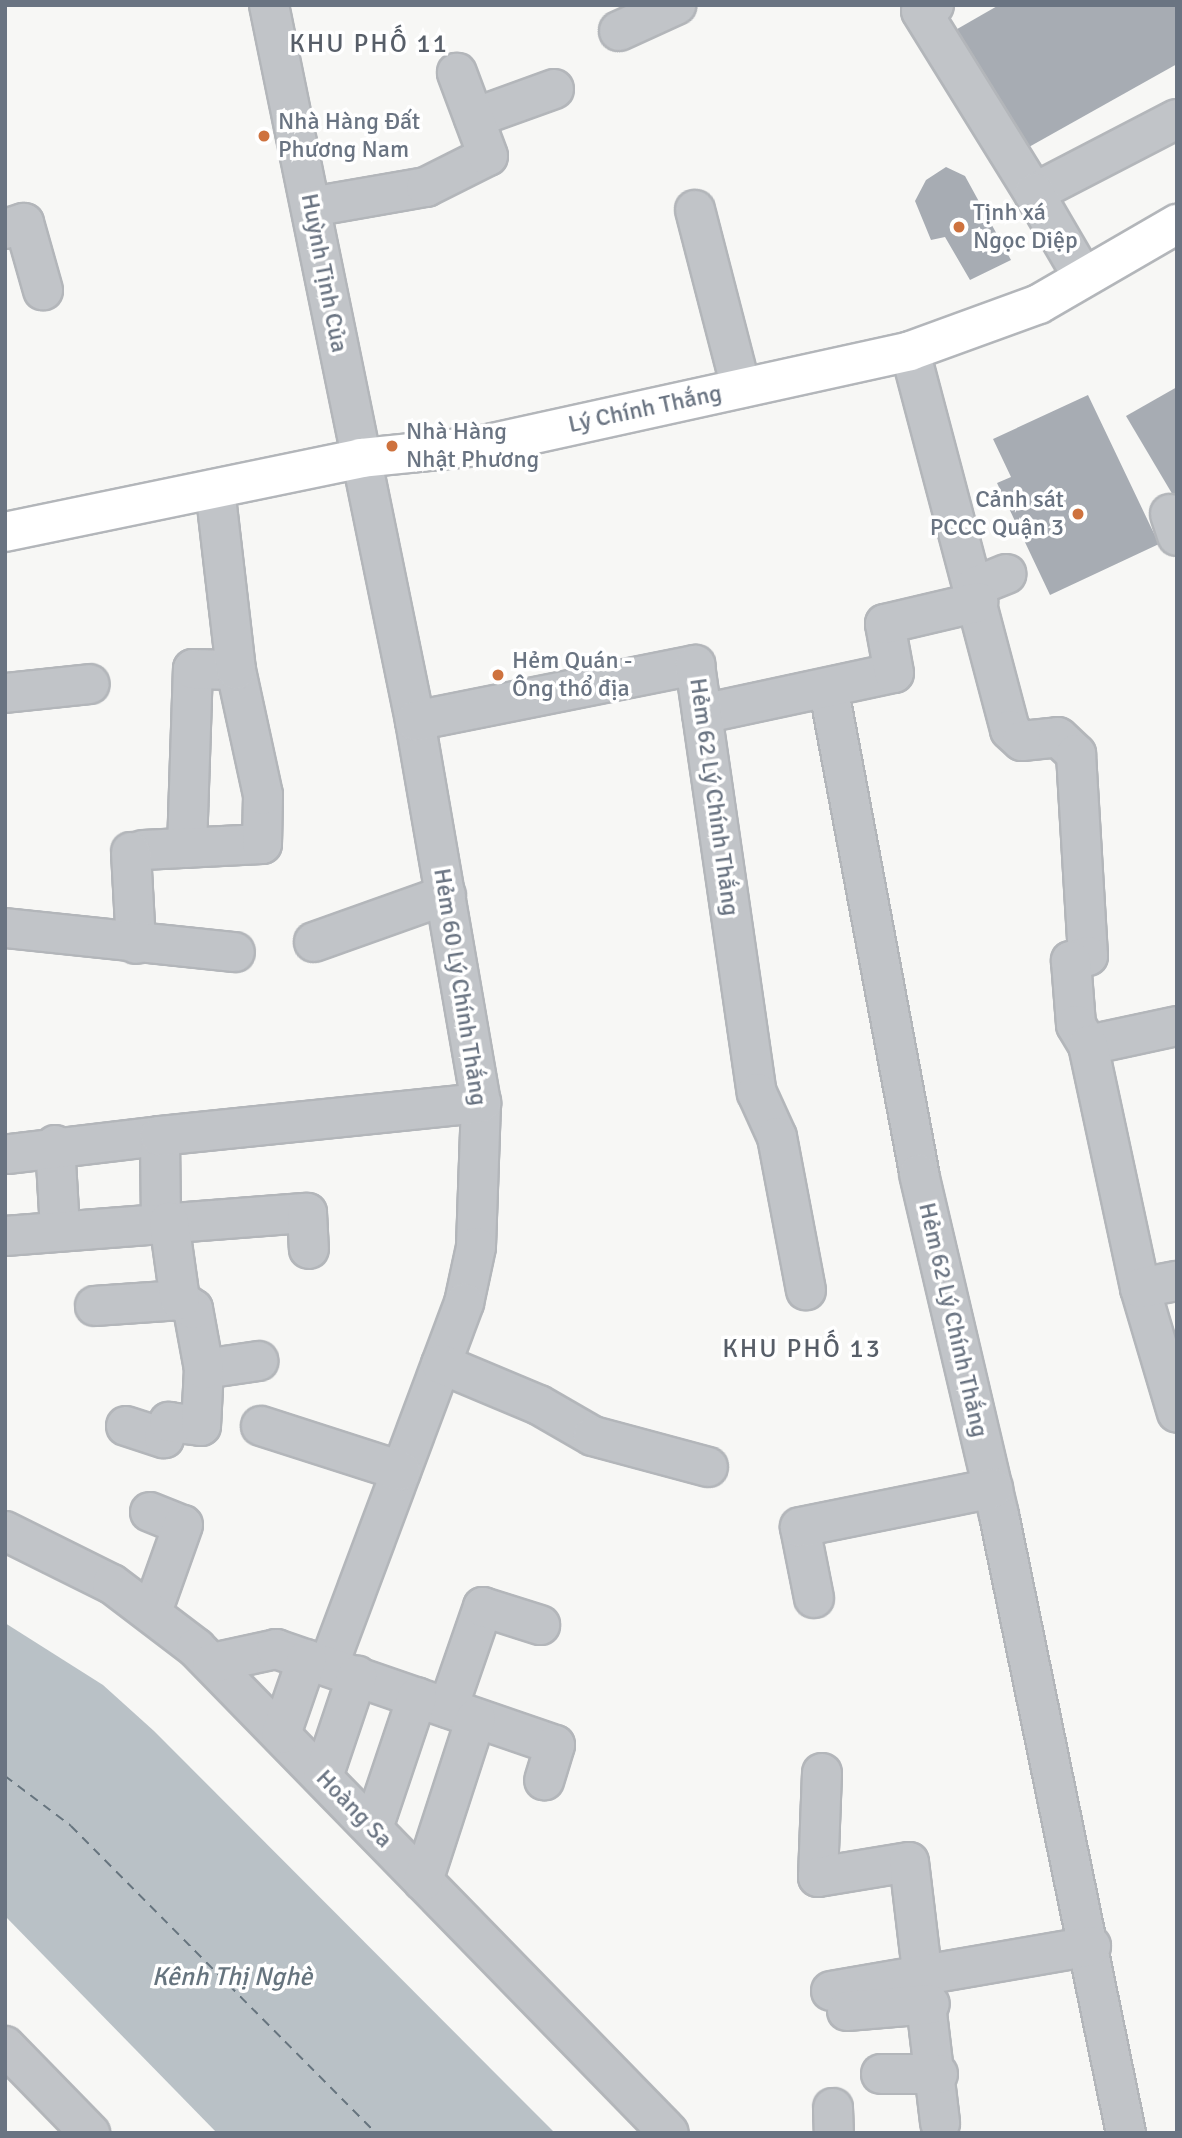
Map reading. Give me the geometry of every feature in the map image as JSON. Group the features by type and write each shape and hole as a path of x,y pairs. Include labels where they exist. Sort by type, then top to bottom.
{"main road":[{"name":"Lý Chính Thắng","path":"5,532 361,458 479,446 909,351 1039,304 1177,224"}],"street":[{"name":"Huỳnh Tịnh Của","path":"269,5 361,458"},
{"path":"619,30 676,5"},
{"path":"933,5 921,11 1083,277"},
{"path":"311,207 426,187 488,156 457,74"},
{"path":"474,118 554,89"},
{"path":"1034,194 1177,119"},
{"path":"695,211 741,388"},
{"path":"5,229 24,223 43,290"},
{"path":"909,351 986,588 1010,730 1022,741 1058,737 1076,754 1088,956 1072,961 1076,1025 1088,1045 1140,1288 1177,1413"},
{"name":"Hẻm 60 Lý Chính Thắng","path":"331,1667 441,1364 476,1247 481,1103 415,722 361,458"},
{"path":"136,944 137,851 262,844 263,795 236,670 215,489"},
{"path":"702,714 828,691 894,673 886,624 986,588"},
{"name":"Hẻm 62 Lý Chính Thắng","path":"415,722 695,665 757,1093 777,1137 806,1290"},
{"path":"187,848 193,669 236,670"},
{"path":"5,693 90,684"},
{"name":"Hẻm 62 Lý Chính Thắng","path":"828,691 919,1174 993,1488 1091,1946 1126,2133"},
{"path":"314,942 446,895"},
{"path":"5,928 136,944 235,952"},
{"path":"1088,1045 1177,1026"},
{"path":"9,1154 55,1146 481,1103"},
{"path":"160,1136 165,1222 180,1300"},
{"path":"55,1146 60,1228"},
{"path":"5,1236 60,1228 307,1213 309,1249"},
{"path":"1140,1288 1177,1281"},
{"path":"95,1306 180,1300 193,1309 204,1369 201,1426 169,1422 164,1438 127,1426"},
{"path":"204,1369 258,1361"},
{"path":"441,1364 539,1405 593,1436 708,1467"},
{"path":"261,1426 401,1471"},
{"path":"814,1598 800,1527 993,1488"},
{"path":"150,1512 183,1525 152,1612"},
{"name":"Hoàng Sa","path":"5,1531 67,1557 152,1612 212,1663 669,2133"},
{"path":"423,1881 447,1708 483,1607 540,1625"},
{"path":"212,1663 268,1648 331,1667 555,1745 544,1780"},
{"path":"281,1734 331,1667"},
{"path":"323,1777 331,1667"},
{"path":"373,1828 447,1708"},
{"path":"821,1773 818,1877 909,1863 928,1988 938,2074 940,2123"},
{"path":"839,2001 928,1988 1091,1946"},
{"path":"5,2046 90,2133"},
{"path":"881,2074 938,2074"},
{"path":"48,2090 60,2133"}],"water":[{"name":"Kênh Thị Nghè","path":"5,1623 103,1685 154,1731 555,2133 217,2133 5,1916"}],"building":[{"path":"999,5 1177,5 1177,64 1020,152 952,32"},
{"name":"Tịnh xá Ngọc Diệp","path":"946,167 965,176 1011,260 970,280 945,237 931,240 915,201 926,180"},
{"path":"1177,387 1177,502 1126,416"},
{"name":"Cảnh sát PCCC Quận 3","path":"1088,395 1159,544 1050,595 997,483 1011,477 993,439"}],"ferry route":[{"path":"5,1776 71,1826 376,2133"}],"place":[{"name":"Nhà Hàng Đất Phương Nam","path":"264,136"},
{"name":"Tịnh xá Ngọc Diệp","path":"959,227"},
{"name":"Nhà Hàng Nhật Phương","path":"392,446"},
{"name":"Cảnh sát PCCC Quận 3","path":"1078,514"},
{"name":"Hẻm Quán - Ông thổ địa","path":"498,675"}],"district":[{"name":"KHU PHỐ 11","path":"369,45"},
{"name":"KHU PHỐ 13","path":"802,1350"}]}
